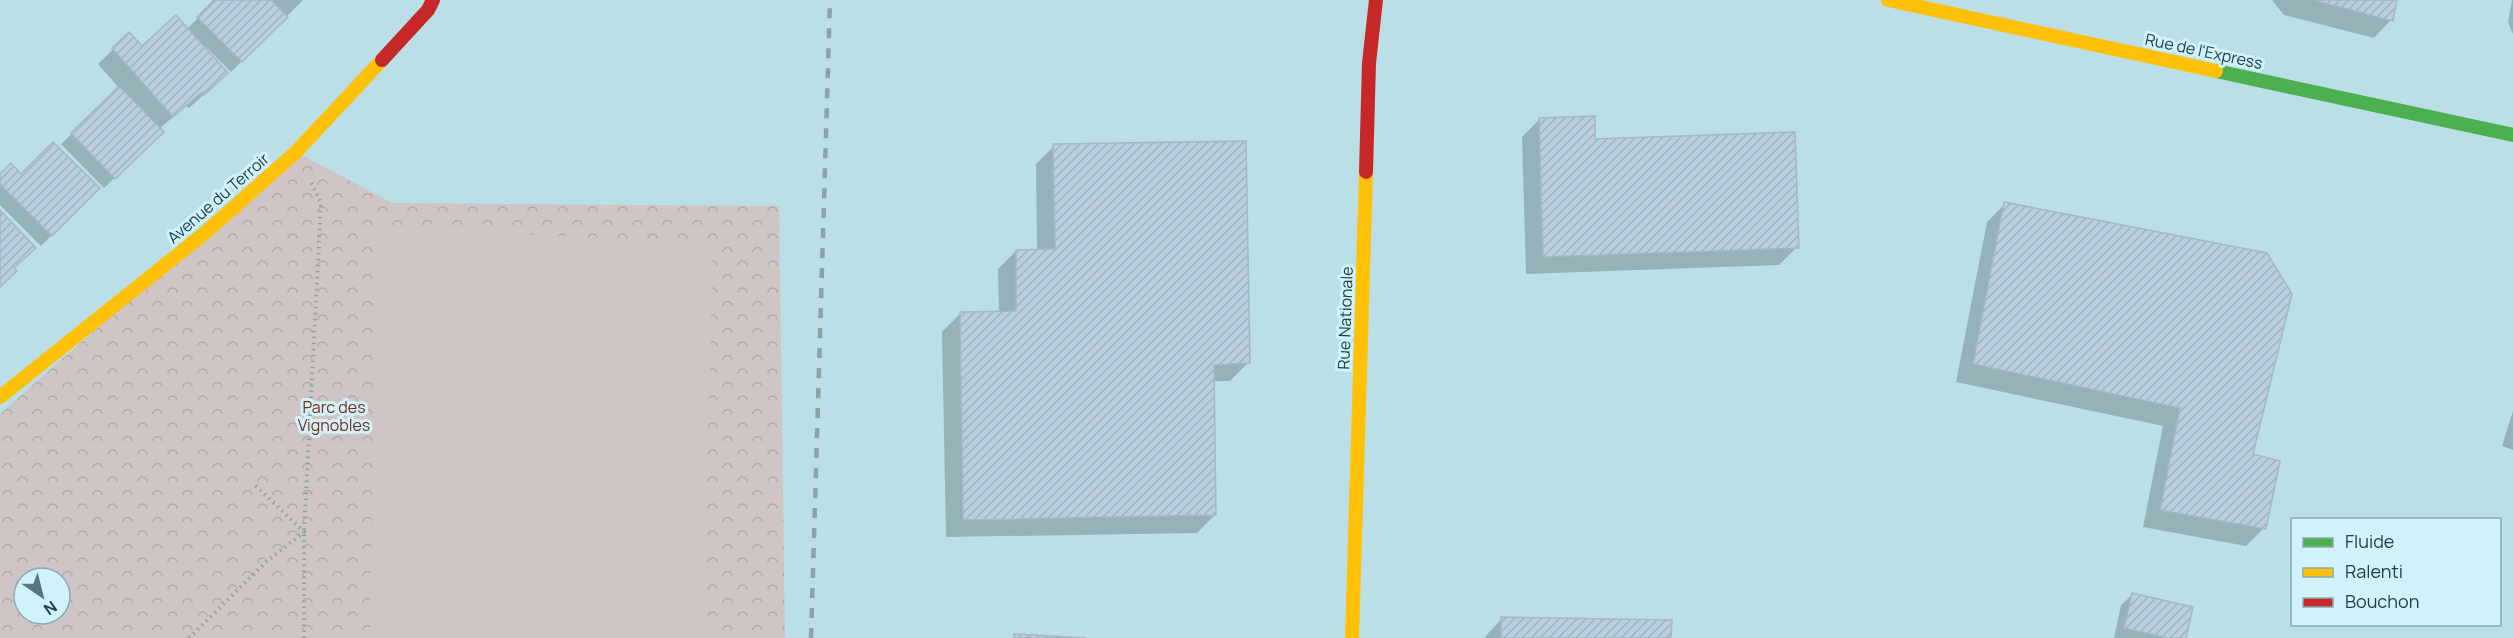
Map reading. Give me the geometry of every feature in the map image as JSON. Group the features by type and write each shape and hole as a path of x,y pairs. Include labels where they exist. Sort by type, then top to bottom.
{"street":[{"name":"Avenue du Terroir","path":"0,397 206,232 296,152 428,10 433,0"},
{"name":"Rue Nationale","path":"1352,638 1369,63 1376,0"},
{"name":"Rue de l'Express","path":"1888,0 2513,135"}],"path":[{"path":"296,152 321,202 304,532 304,638"},
{"path":"254,484 304,532"},
{"path":"189,638 266,562 304,532"}],"green space":[{"name":"Parc des Vignobles","path":"296,152 392,203 779,206 785,638 0,638 0,414"},
{"path":"376,225 713,245 702,638 370,638"}],"building":[{"path":"214,0 271,0 288,17 242,62 197,17"},
{"path":"2313,0 2397,0 2393,21"},
{"path":"176,15 228,73 204,95 202,92 173,117 112,48 129,32 142,46"},
{"path":"119,86 164,132 115,179 71,133"},
{"path":"1595,116 1595,139 1795,132 1799,248 1543,257 1539,118"},
{"path":"1246,141 1250,363 1214,365 1216,515 963,520 960,312 1016,311 1016,250 1055,249 1053,144"},
{"path":"53,142 100,188 52,236 0,184 0,174 11,163 21,174"},
{"path":"2004,202 2267,253 2292,294 2253,454 2280,461 2266,529 2160,510 2180,408 1973,364"},
{"path":"0,210 36,248 14,268 17,271 0,287"},
{"path":"2132,593 2193,607 2186,638 2168,638 2124,628"},
{"path":"1501,617 1672,620 1671,638 1501,638"},
{"path":"1014,634 1086,638 1014,638"}],"railway":[{"path":"811,638 830,0"}],"traffic: fast":[{"path":"2216,71 2513,135"}],"traffic: slow":[{"path":"1888,0 2216,71"},
{"path":"0,397 206,232 296,152 382,60"},
{"path":"1352,638 1366,172"}],"traffic: jam":[{"path":"382,60 428,10 433,0"},
{"path":"1366,172 1369,63 1376,0"}]}
